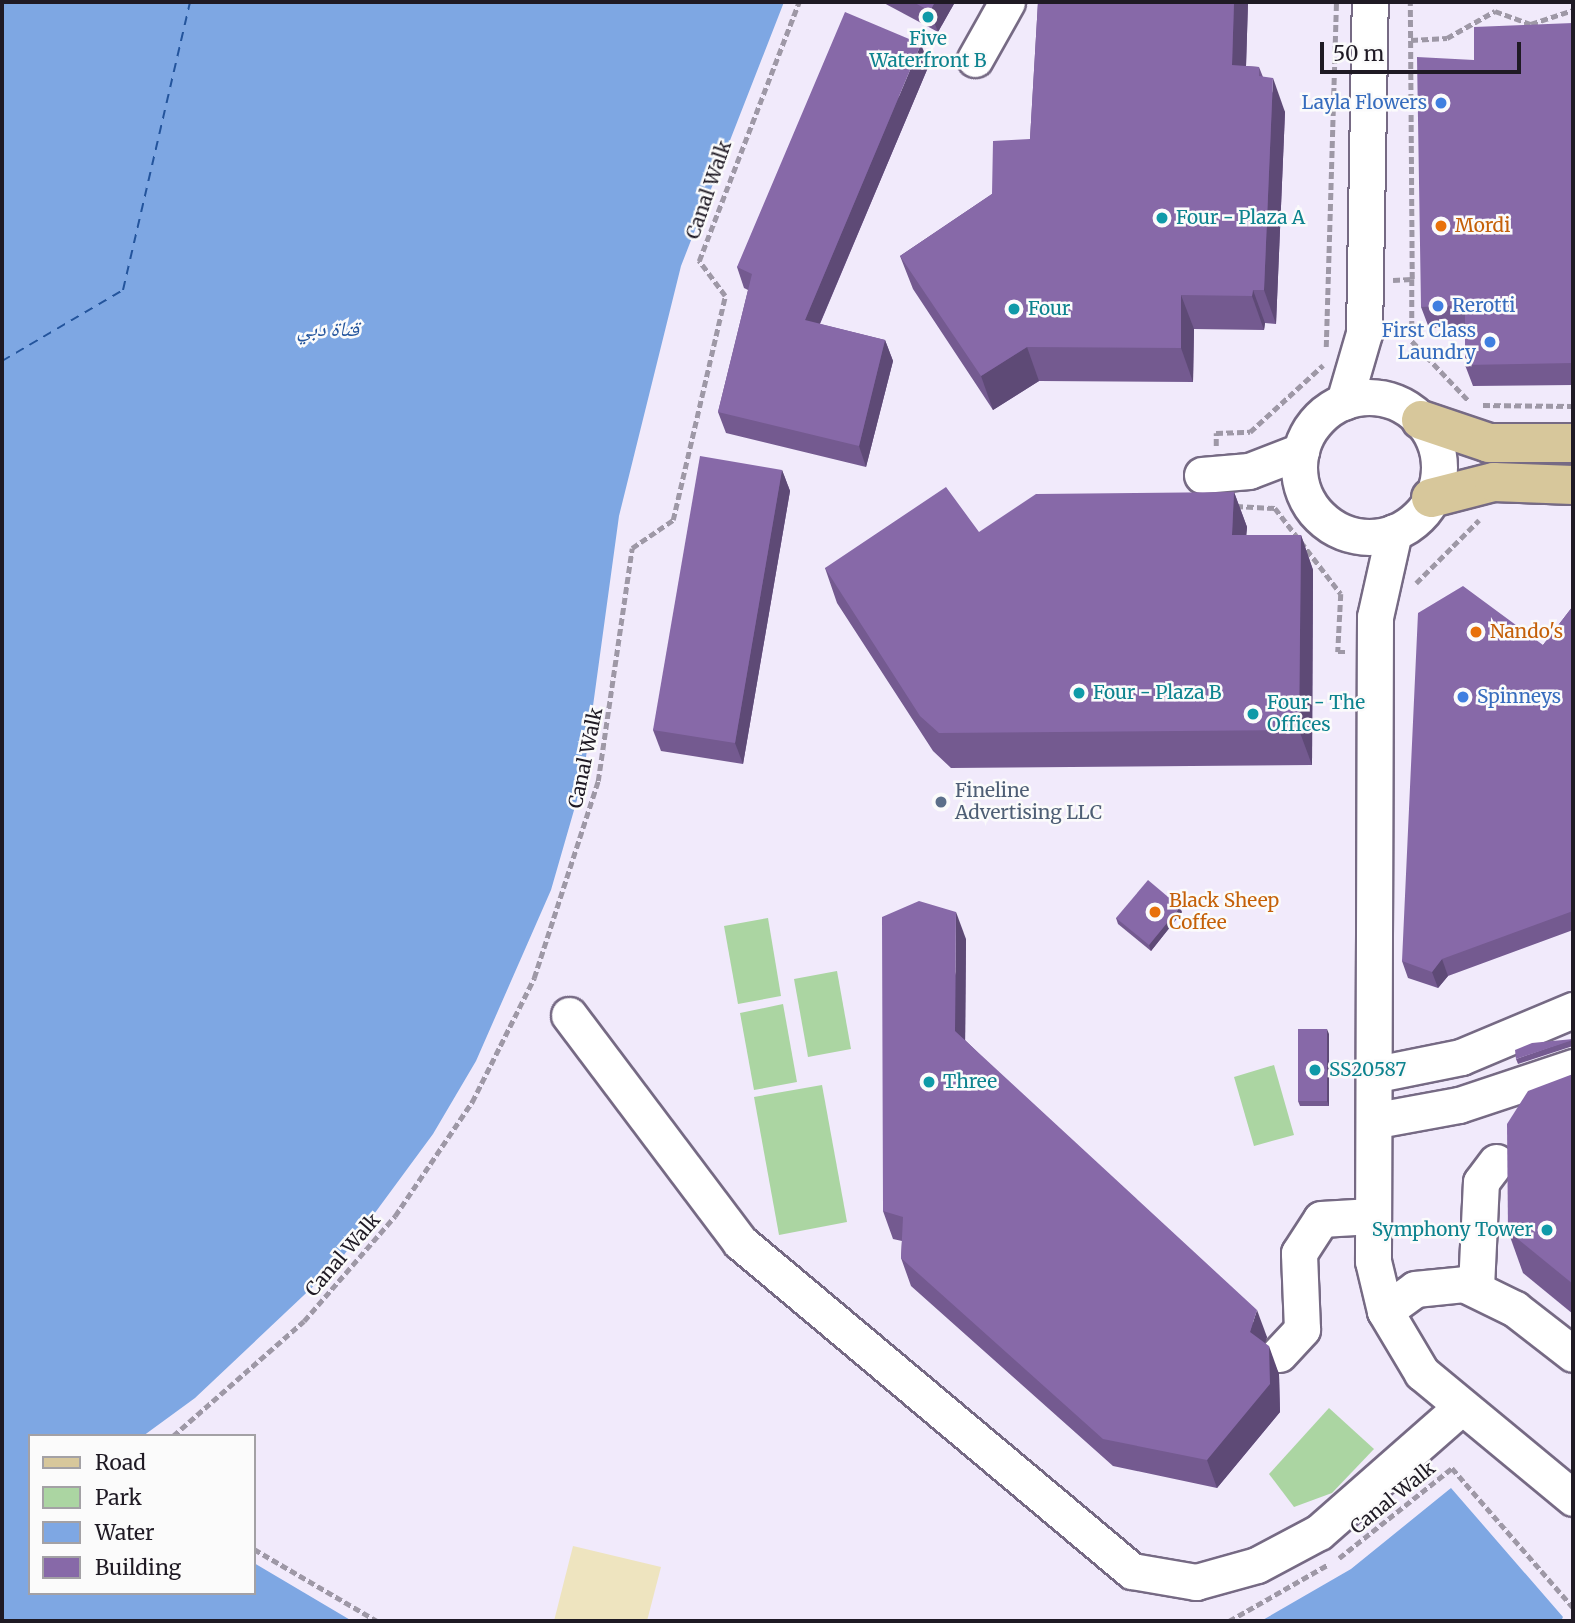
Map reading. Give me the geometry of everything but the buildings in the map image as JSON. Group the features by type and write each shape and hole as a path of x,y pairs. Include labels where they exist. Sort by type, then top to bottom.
{"main road":[{"path":"1421,420 1489,443 1573,443"},
{"path":"1431,498 1494,482 1573,485"}],"street":[{"path":"975,59 1007,2"},
{"path":"1344,402 1364,333 1370,2"},
{"path":"1364,333 1386,399"},
{"path":"1394,532 1351,534 1317,513 1301,467 1317,421 1344,402 1386,399 1421,420 1438,458 1431,498 1394,532 1375,617 1377,1120 1372,1216 1373,1261 1385,1311 1422,1373 1459,1409 1573,1498"},
{"path":"1222,473 1301,467"},
{"path":"1351,534 1375,617"},
{"path":"1377,1074 1489,1048 1573,1010"},
{"path":"569,1015 740,1242 1132,1571 1196,1582 1257,1565 1319,1532 1459,1409"},
{"path":"1489,1048 1478,1056 1477,1080 1499,1092"},
{"path":"1377,1120 1499,1092 1573,1067"},
{"path":"1480,1289 1494,1186 1501,1166"},
{"path":"1279,1354 1301,1329 1299,1253 1321,1219 1372,1216"},
{"path":"1373,1261 1427,1285 1480,1289 1573,1354"},
{"path":"1385,1311 1427,1285"}],"path":[{"name":"Canal Walk","path":"175,1434 304,1321 395,1216 472,1102 534,978 598,781 632,548 673,520 725,296 699,261 799,2"},
{"path":"1336,2 1326,281 1326,362 1250,432 1216,433 1222,473 1217,506 1275,508 1341,594 1338,652 1374,653"},
{"path":"1410,2 1412,341 1474,405 1573,406"},
{"path":"1411,40 1447,38 1495,11 1531,24 1573,10"},
{"path":"1326,281 1412,279"},
{"path":"1409,590 1482,517 1494,517"},
{"name":"Canal Walk","path":"1229,1621 1356,1547 1452,1468 1573,1607"},
{"path":"256,1550 377,1621"}],"green space":[{"path":"768,918 781,996 738,1004 724,926"},
{"path":"837,971 851,1049 808,1057 794,979"},
{"path":"783,1004 797,1082 754,1090 740,1013"},
{"path":"1274,1065 1294,1135 1254,1146 1234,1077"},
{"path":"822,1085 847,1222 779,1235 754,1097"},
{"path":"1329,1408 1374,1449 1332,1493 1294,1507 1269,1474"}],"sand":[{"path":"573,1546 661,1567 647,1621 554,1621"}],"water":[{"name":"قناة دبي","path":"2,2 784,2 681,266 619,516 583,779 551,890 476,1061 433,1134 338,1263 195,1398 146,1434 28,1434 28,1595 256,1595 256,1564 352,1621 2,1621"},
{"path":"1451,1488 1563,1617 1561,1621 1261,1621 1351,1569"}],"ferry route":[{"path":"2,361 123,290 190,2"}],"place":[{"name":"Five Waterfront B","path":"928,17"},
{"name":"Layla Flowers","path":"1441,103"},
{"name":"Four - Plaza A","path":"1162,218"},
{"name":"Mordi","path":"1441,226"},
{"name":"Rerotti","path":"1438,306"},
{"name":"Four","path":"1014,309"},
{"name":"First Class Laundry","path":"1490,342"},
{"name":"Nando's","path":"1476,632"},
{"name":"Four - Plaza B","path":"1079,693"},
{"name":"Spinneys","path":"1463,697"},
{"name":"Four - The Offices","path":"1253,714"},
{"name":"Fineline Advertising LLC","path":"941,802"},
{"name":"Black Sheep Coffee","path":"1155,912"},
{"name":"SS20587","path":"1315,1070"},
{"name":"Three","path":"929,1082"},
{"name":"Symphony Tower","path":"1547,1230"}]}
